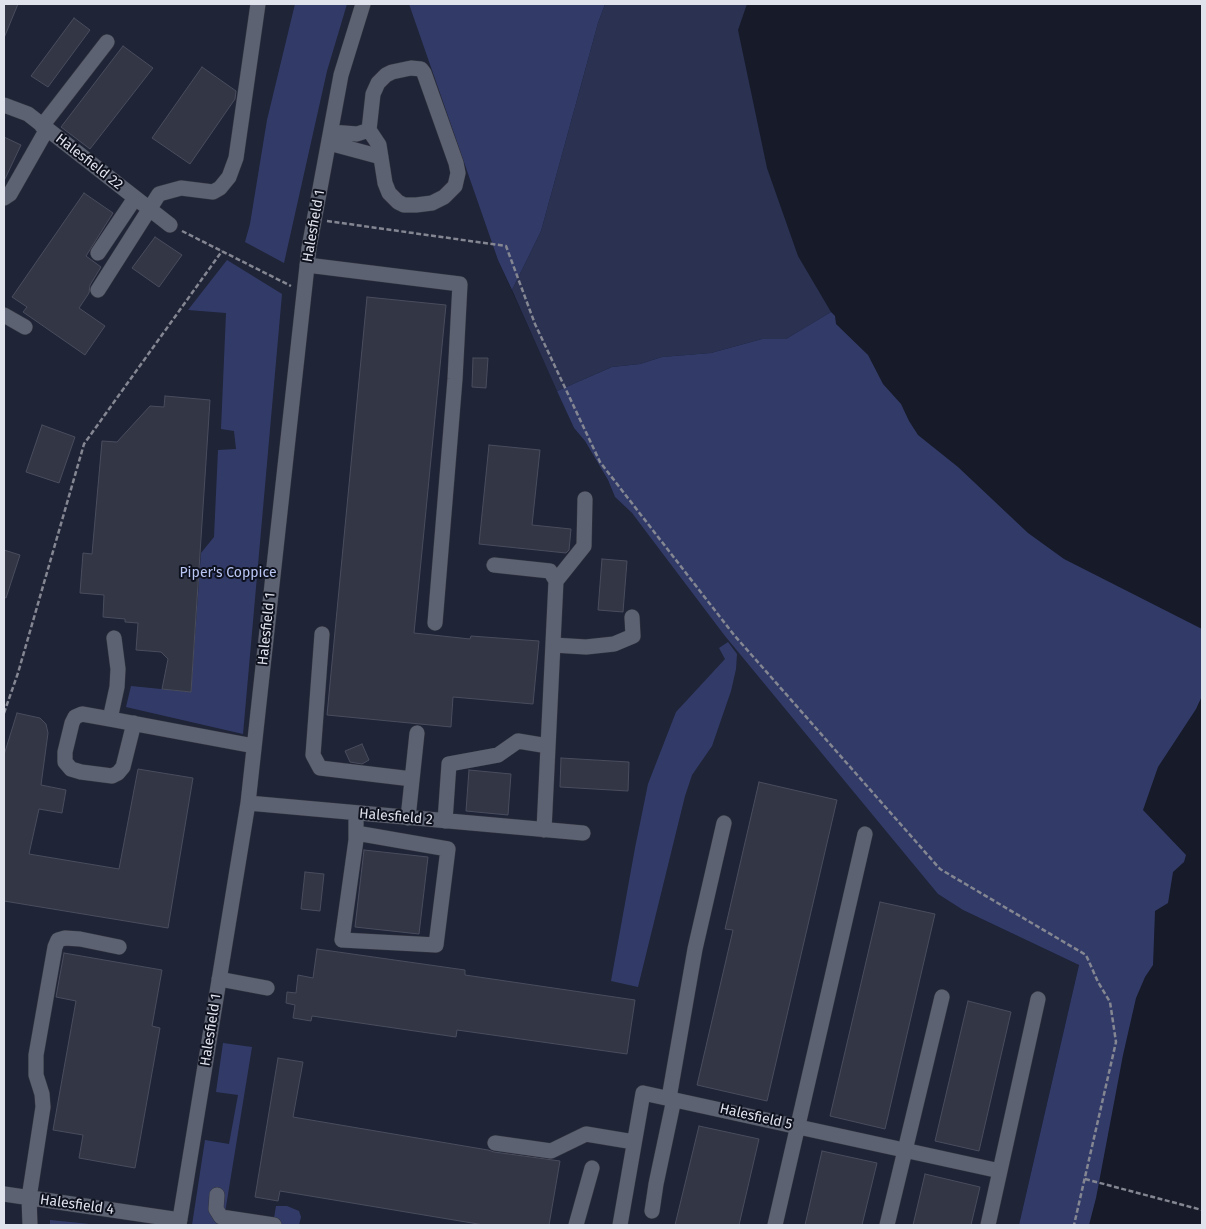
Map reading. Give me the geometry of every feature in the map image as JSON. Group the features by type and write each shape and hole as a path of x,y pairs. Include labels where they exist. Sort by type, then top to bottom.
{"street":[{"path":"98,290 159,194 167,190 181,188 213,192 220,188 230,177 236,158 258,4"},
{"name":"Halesfield 1","path":"180,1223 248,804 307,265 341,75 363,4"},
{"path":"4,198 10,194 44,127 107,42"},
{"path":"411,68 422,70 456,163 458,177 455,186 444,197 432,203 416,206 404,205 392,198 387,190 381,157 379,145 369,130 373,94 378,83 386,75 397,70 411,68"},
{"name":"Halesfield 22","path":"4,105 28,114 170,225"},
{"path":"330,137 357,134 369,130"},
{"path":"330,137 381,157"},
{"path":"98,253 135,198"},
{"path":"307,265 460,284 455,379 435,623"},
{"path":"4,315 25,327"},
{"path":"556,581 584,546 585,499"},
{"path":"494,565 550,571 556,581 544,830"},
{"path":"553,645 586,647 614,644 633,636 632,617"},
{"path":"322,634 313,755 320,768 412,779"},
{"path":"110,719 117,687 118,669 114,638"},
{"path":"134,723 123,767 118,774 112,776 71,769 65,762 65,752 75,717 82,714 134,723 254,746"},
{"path":"408,818 417,733"},
{"path":"445,821 449,764 498,755 518,741 548,746"},
{"name":"Halesfield 2","path":"248,804 583,833"},
{"path":"356,813 356,833 342,940 436,945 448,849 356,833"},
{"path":"652,1211 695,948 724,823"},
{"path":"775,1225 865,834"},
{"path":"30,1225 29,1198 43,1107 42,1094 36,1075 36,1055 55,947 58,940 65,938 119,947"},
{"path":"219,979 268,988"},
{"path":"887,1225 942,997"},
{"path":"988,1225 1038,999"},
{"name":"Halesfield 5","path":"620,1225 643,1093 1000,1171"},
{"path":"495,1142 551,1152 586,1134 634,1142"},
{"path":"576,1225 592,1168"},
{"name":"Halesfield 4","path":"4,1194 180,1223"},
{"path":"217,1195 216,1209 221,1217 271,1225"}],"path":[{"path":"314,220 506,246 535,324 600,462 734,635 940,870 1086,955 1098,982 1110,1002 1116,1042 1074,1225"},
{"path":"170,225 304,292"},
{"path":"4,713 18,673 84,444 222,251"},
{"path":"1085,1179 1202,1210"}],"shaded area":[{"path":"4,4 410,4 498,260 574,428 585,441 608,480 615,497 632,513 938,894 963,910 1079,965 1019,1225 4,1225"},
{"path":"605,4 747,4 738,30 767,168 798,256 831,312 786,339 762,339 711,353 662,357 640,364 612,367 557,391 512,290 541,231 598,23"}],"green space":[{"path":"295,4 347,4 327,71 284,263 245,242 250,224 267,120"},
{"path":"409,4 605,4 598,23 541,231 512,290 498,260"},
{"name":"Piper's Coppice","path":"227,260 282,294 243,734 126,707 131,686 191,692 201,553 214,537 218,450 236,449 234,431 221,429 226,313 188,310"},
{"path":"831,312 835,316 836,324 868,355 883,384 901,404 918,435 958,467 1028,533 1064,559 1202,629 1202,696 1196,709 1158,767 1143,810 1186,855 1184,862 1173,872 1168,903 1155,911 1153,965 1145,977 1136,998 1089,1225 1019,1225 1079,965 963,910 938,894 725,636 632,513 615,497 608,480 585,441 574,428 557,391 612,367 640,364 662,357 711,353 762,339 786,339"},
{"path":"728,642 737,654 731,691 712,746 692,775 685,796 638,987 611,981 648,784 676,712 725,659 719,648"},
{"path":"223,1043 252,1047 223,1225 192,1225 205,1140 229,1144 238,1095 216,1092"},
{"path":"276,1206 287,1206 299,1211 301,1217 299,1225 273,1224"},
{"path":"50,1220 100,1225 50,1225"}],"building":[{"path":"4,4 18,4 4,38"},
{"path":"74,18 90,30 48,87 31,76"},
{"path":"123,46 153,68 90,149 61,127"},
{"path":"202,67 236,91 235,99 190,164 152,138"},
{"path":"4,137 21,145 4,181"},
{"path":"84,193 113,213 86,256 101,267 90,285 89,293 79,308 105,326 85,355 23,312 27,307 12,297"},
{"path":"155,237 182,255 159,287 132,268"},
{"path":"367,297 446,305 414,633 470,639 471,636 539,641 533,704 453,697 451,727 327,715"},
{"path":"473,358 488,358 486,388 472,387"},
{"path":"165,396 210,400 191,692 162,689 168,659 161,652 136,650 138,623 125,622 125,619 103,617 104,595 80,593 83,553 92,554 102,441 117,442 150,406 164,407"},
{"path":"42,425 75,437 59,483 26,472"},
{"path":"489,445 540,450 532,525 571,529 569,550 566,553 479,544"},
{"path":"4,550 20,555 6,598 4,597"},
{"path":"602,559 627,561 623,612 598,610"},
{"path":"17,713 40,718 46,724 48,733 41,785 66,790 62,813 39,809 29,854 119,869 138,769 193,778 168,928 4,901 4,755"},
{"path":"362,744 369,760 362,764 350,762 345,751"},
{"path":"561,758 629,762 628,791 560,787"},
{"path":"469,770 511,774 508,815 466,811"},
{"path":"759,782 837,800 767,1101 697,1085 733,930 725,929"},
{"path":"364,850 428,857 419,934 355,927"},
{"path":"305,872 324,874 320,911 301,909"},
{"path":"880,902 935,914 885,1129 830,1116"},
{"path":"317,949 465,970 465,975 635,1000 627,1054 457,1030 456,1037 312,1016 311,1021 293,1018 295,1005 286,1003 287,992 296,993 298,975 313,978"},
{"path":"64,953 162,970 152,1026 160,1028 135,1168 79,1158 83,1135 53,1130 76,1001 56,997"},
{"path":"968,1001 1011,1012 979,1151 935,1141"},
{"path":"278,1058 303,1062 293,1117 494,1152 560,1161 549,1225 484,1225 280,1191 278,1201 255,1197"},
{"path":"699,1126 759,1139 739,1225 675,1225"},
{"path":"822,1151 877,1163 862,1225 805,1225"},
{"path":"925,1174 980,1187 971,1225 913,1225"}]}
